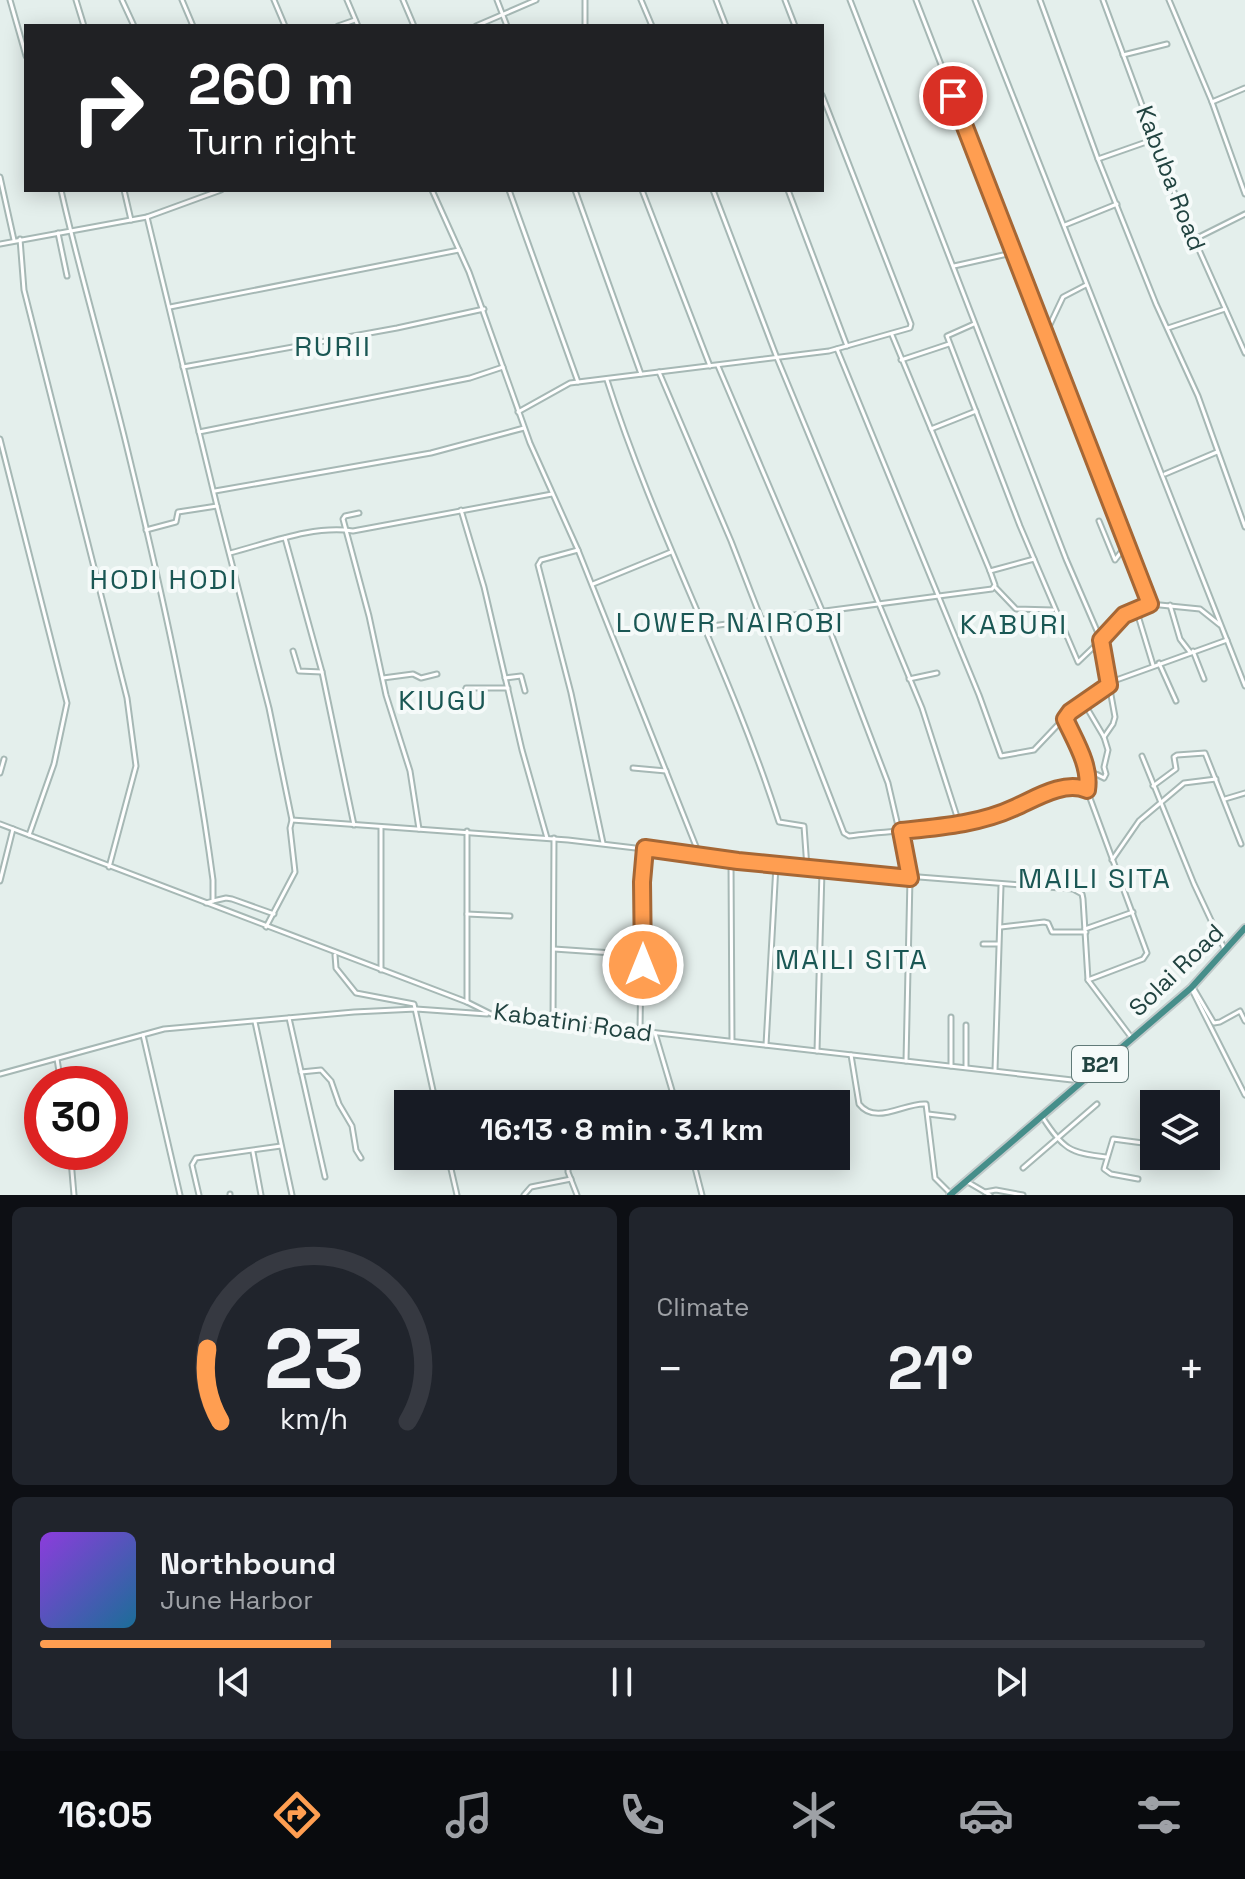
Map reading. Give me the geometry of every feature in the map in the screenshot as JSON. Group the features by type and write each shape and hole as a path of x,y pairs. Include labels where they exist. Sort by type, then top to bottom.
{"highway":[{"name":"Solai Road","path":"950,1194 1191,987 1245,928"}],"street":[{"path":"10,0 24,49"},
{"path":"76,0 83,24"},
{"path":"122,0 133,24"},
{"path":"182,0 192,24"},
{"path":"274,0 284,24"},
{"path":"347,0 357,24"},
{"path":"403,0 413,24"},
{"path":"497,0 506,24"},
{"path":"480,24 536,0"},
{"path":"585,0 585,24"},
{"path":"641,0 651,24"},
{"path":"716,0 725,24"},
{"path":"785,0 794,24"},
{"path":"850,0 1077,587 1101,640 1115,717 1104,737"},
{"path":"916,0 1150,604"},
{"path":"975,0 1245,686"},
{"path":"1040,0 1098,159 1198,396 1245,527"},
{"name":"Kabuba Road","path":"1103,0 1194,240 1245,353"},
{"path":"1169,0 1212,102 1245,194"},
{"path":"344,24 355,20"},
{"path":"1123,55 1167,44"},
{"path":"1212,102 1245,88"},
{"path":"518,412 562,386 578,382 836,349 907,330 911,324 824,100"},
{"path":"1098,159 1155,139"},
{"path":"0,177 17,240 24,290 127,698 136,766 109,867"},
{"path":"61,192 129,456 179,673 209,851 213,901"},
{"path":"124,192 131,220"},
{"path":"0,244 147,217 211,192"},
{"path":"433,192 484,309 524,428 578,550 700,855"},
{"path":"510,192 578,382"},
{"path":"576,192 641,374"},
{"path":"643,192 710,366"},
{"path":"714,192 777,358 922,708 960,824"},
{"path":"789,192 847,346"},
{"path":"1063,226 1117,204"},
{"path":"1194,240 1245,214"},
{"path":"147,217 269,708 292,820 290,828 296,868 266,927"},
{"path":"58,233 67,276"},
{"path":"170,307 459,250"},
{"path":"954,266 1012,253"},
{"path":"1045,335 1063,297 1086,285"},
{"path":"183,367 484,309"},
{"path":"1168,328 1225,309"},
{"path":"974,324 948,334 949,344 1076,662 1085,657 1124,615 1150,604 1200,609 1223,627"},
{"path":"892,334 995,587 1016,609 1055,610"},
{"path":"901,360 949,344"},
{"path":"836,349 979,695 1001,756 1034,750 1065,719 1109,684 1153,665 1227,640"},
{"path":"718,366 876,750 901,831 910,878 906,1061"},
{"path":"199,432 470,378 503,367"},
{"path":"659,372 731,541 844,833 849,836 960,824 1002,813 1046,793 1069,788 1087,790"},
{"path":"607,380 671,552 759,761 780,823 804,826 807,868"},
{"path":"931,429 976,411"},
{"path":"214,491 431,453 524,428"},
{"path":"0,439 67,703 54,764 29,835"},
{"path":"1163,475 1217,452"},
{"path":"229,553 309,532 347,531 552,494"},
{"path":"146,530 176,522 178,512 217,506"},
{"path":"461,510 484,587 547,838"},
{"path":"359,513 344,517 383,678 410,771 419,829"},
{"path":"1099,521 1115,560 1127,544"},
{"path":"285,538 322,672 354,825"},
{"path":"578,550 541,560 538,565 571,693 603,843"},
{"path":"592,585 671,552"},
{"path":"990,571 1034,559"},
{"path":"704,627 879,606 995,587"},
{"path":"1170,605 1180,639 1192,652 1204,679"},
{"path":"1136,609 1153,665"},
{"path":"293,651 299,671 322,672"},
{"path":"1159,663 1176,701"},
{"path":"909,679 937,673"},
{"path":"383,678 413,674 421,678 437,674"},
{"path":"505,678 521,676 525,691"},
{"path":"464,694 466,688 508,688"},
{"path":"1084,703 1108,750 1104,778 1086,767"},
{"path":"1065,719 1083,758 1087,790 1133,912 1146,956 1088,980"},
{"path":"1153,786 1176,769 1175,756 1202,751 1225,799 1241,844"},
{"path":"1142,756 1226,952"},
{"path":"0,773 4,759"},
{"path":"633,768 666,771"},
{"path":"1112,860 1136,824 1184,783 1216,779"},
{"path":"1225,799 1245,793"},
{"path":"292,820 554,838 822,870 1078,891 1083,899 1088,980 1131,1037"},
{"name":"Kabatini Road","path":"0,824 467,1002 491,1014 1081,1081"},
{"path":"381,827 381,970"},
{"path":"0,881 13,829"},
{"path":"467,831 467,1002"},
{"path":"553,1022 554,838"},
{"path":"640,1031 645,848"},
{"path":"0,853 7,854"},
{"path":"731,860 732,1041"},
{"path":"766,1045 776,865"},
{"path":"817,1051 822,870"},
{"path":"995,1070 1001,885"},
{"path":"203,903 232,899 274,914"},
{"path":"1001,927 1044,922 1053,932 1086,930 1133,912"},
{"path":"467,914 510,916"},
{"path":"983,944 998,944"},
{"path":"554,949 642,955"},
{"path":"336,953 336,968 356,993 414,1004 433,1090"},
{"path":"1191,987 1214,1023 1240,1011 1245,1021"},
{"path":"1191,987 1245,1095"},
{"path":"0,1074 164,1029 416,1009 491,1014"},
{"path":"951,1017 951,1066"},
{"path":"289,1018 325,1177"},
{"path":"255,1022 292,1195"},
{"path":"966,1025 966,1067"},
{"path":"655,1033 672,1090"},
{"path":"143,1035 180,1195"},
{"path":"851,1055 862,1109 878,1113 924,1103 935,1178 950,1194"},
{"path":"57,1059 58,1066"},
{"path":"300,1072 321,1070 328,1075 352,1126 356,1150 361,1158"},
{"path":"1023,1168 1097,1104"},
{"path":"928,1114 953,1117"},
{"path":"1042,1116 1070,1152 1106,1157"},
{"path":"1138,1179 1105,1172 1106,1157 1113,1139 1140,1143"},
{"path":"199,1195 192,1165 196,1158 281,1146"},
{"path":"253,1151 261,1195"},
{"path":"72,1170 74,1195"},
{"path":"451,1170 457,1195"},
{"path":"568,1170 577,1195"},
{"path":"696,1170 702,1195"},
{"path":"524,1195 531,1187 571,1179"},
{"path":"966,1181 990,1195"},
{"path":"985,1192 996,1190 1023,1195"}],"district":[{"name":"RURII","path":"333,346"},
{"name":"HODI HODI","path":"164,579"},
{"name":"LOWER NAIROBI","path":"730,622"},
{"name":"KABURI","path":"1014,624"},
{"name":"KIUGU","path":"443,700"},
{"name":"MAILI SITA","path":"1095,878"},
{"name":"MAILI SITA","path":"852,959"}],"route":[{"path":"643,965 642,882 645,848 738,861 910,878 901,831 980,820 1046,793 1069,788 1087,790 1083,758 1065,719 1070,712 1109,685 1101,640 1124,615 1150,604 953,96"}]}
